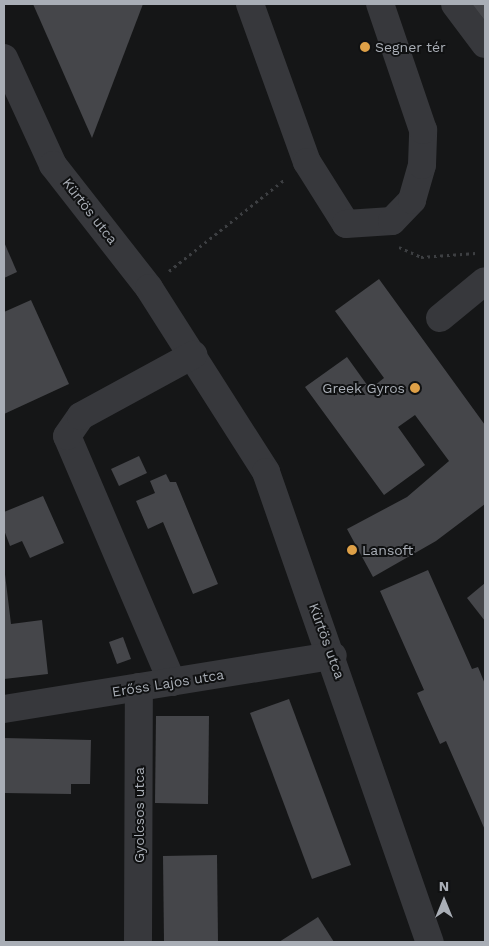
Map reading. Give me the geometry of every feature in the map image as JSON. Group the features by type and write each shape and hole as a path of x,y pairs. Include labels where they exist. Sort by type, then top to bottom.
{"street":[{"path":"250,4 307,162 346,224 392,221 412,200 422,165 423,130 380,4"},
{"path":"455,4 485,44"},
{"name":"Kürtös utca","path":"4,58 53,165 149,288 266,472 333,656 430,942"},
{"path":"440,318 485,281"},
{"path":"172,682 67,436 81,416 192,355"},
{"name":"Erőss Lajos utca","path":"4,709 333,656"},
{"name":"Gyolcsos utca","path":"138,688 138,942"}],"path":[{"path":"149,288 307,162"},
{"path":"396,246 421,257 485,252"}],"building":[{"path":"33,4 143,4 92,138"},
{"path":"471,4 485,4 485,21"},
{"path":"4,242 17,272 4,278"},
{"name":"Greek Gyros","path":"379,279 485,425 485,504 436,541 373,577 347,529 407,497 449,461 415,415 398,427 425,465 384,495 305,387 347,357 370,389 384,378 335,311"},
{"path":"31,300 69,384 4,414 4,312"},
{"path":"139,456 147,473 119,486 111,469"},
{"path":"166,474 170,482 176,482 218,584 193,594 163,522 148,529 136,501 155,493 150,481"},
{"path":"43,496 64,543 30,558 22,541 10,546 4,530 4,512"},
{"path":"4,566 11,624 42,620 48,674 4,679"},
{"path":"428,570 472,669 478,667 485,684 485,830 446,741 440,744 417,693 424,690 380,591"},
{"path":"485,583 485,621 467,598"},
{"path":"123,637 131,659 117,664 109,642"},
{"path":"289,699 351,865 312,879 250,713"},
{"path":"156,716 209,716 208,804 155,803"},
{"path":"4,738 91,740 90,784 71,784 71,794 4,793"},
{"path":"217,855 218,942 164,942 163,856"},
{"path":"318,917 334,942 279,942"}],"place":[{"name":"Segner tér","path":"365,47"},
{"name":"Greek Gyros","path":"415,388"},
{"name":"Lansoft","path":"352,550"}]}
